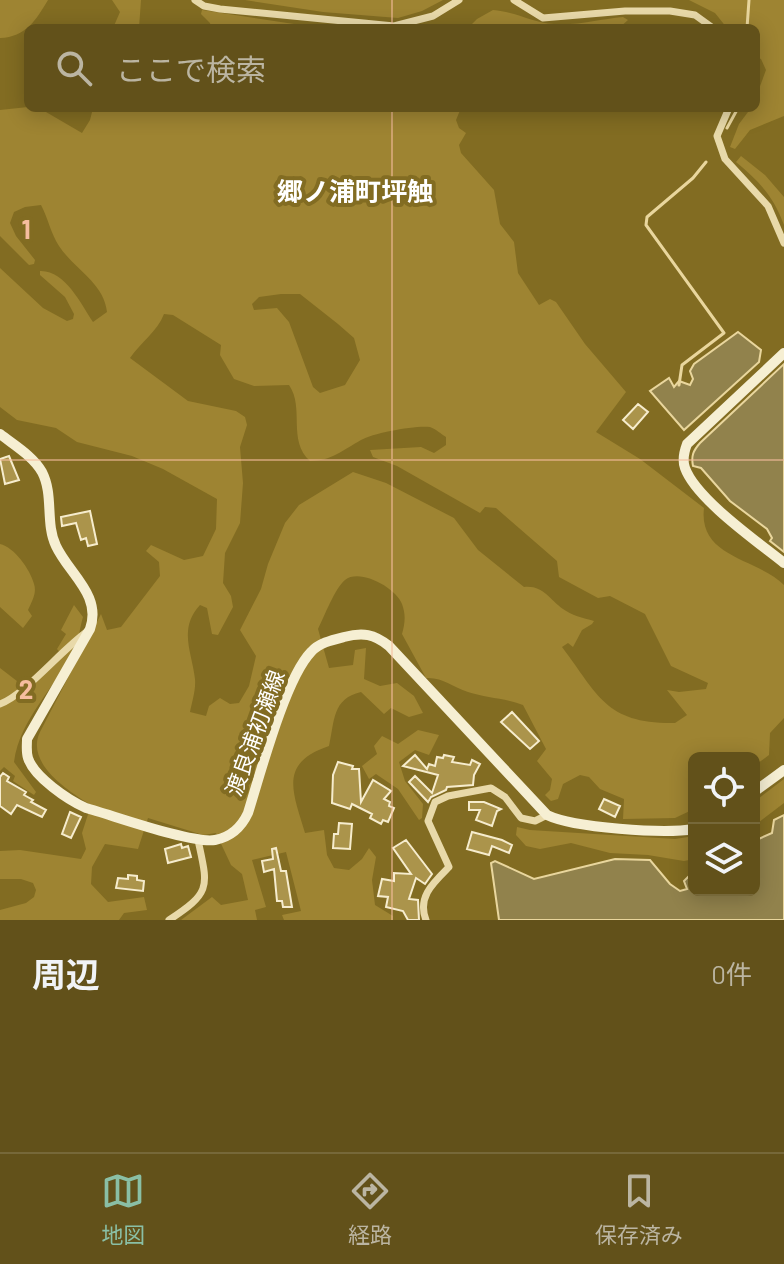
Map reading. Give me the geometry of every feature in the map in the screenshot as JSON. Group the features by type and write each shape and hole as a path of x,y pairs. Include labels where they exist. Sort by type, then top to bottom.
{"main road":[{"path":"784,353 687,444 683,460 690,479 706,497 784,563"},
{"path":"0,434 36,464 42,473 55,544 90,598 93,610 90,629"},
{"name":"渡良浦初瀬線","path":"90,629 27,739 27,757 50,784 86,808 198,840 219,839 239,829 292,685 312,650 332,640 361,633 389,646 547,815"},
{"path":"760,788 784,770"},
{"path":"547,815 559,821 575,823 670,831 688,830"}],"street":[{"path":"195,0 204,6 220,9 374,24"},
{"path":"402,24 433,16 459,0"},
{"path":"514,0 543,18 625,11 670,11 695,15 707,24"},
{"path":"727,112 717,136 725,159 768,206 784,243"},
{"path":"0,704 11,700 59,653 90,629"},
{"path":"426,920 422,908 425,896 449,867 428,821 435,802 448,796 491,788 505,797 521,818 535,821 547,815"},
{"path":"169,920 193,905 206,885 198,840"}],"shaded area":[{"path":"0,0 48,0 34,21 24,24 23,31 0,38"},
{"path":"112,0 141,0 139,24 115,24 120,12"},
{"path":"245,0 443,0 422,11 398,18 323,12"},
{"path":"689,0 784,0 784,116 750,130 735,149 730,147 739,124 748,112 760,112 760,86 766,70 760,59 760,24 724,24 715,13"},
{"path":"202,10 294,24 210,24 201,14"},
{"path":"493,10 554,24 472,24"},
{"path":"623,17 628,20 624,24 563,24"},
{"path":"24,107 24,112 46,112 82,133 92,112 459,112 456,120 459,128 466,133 459,145 461,153 494,190 500,224 514,242 518,273 539,305 550,299 556,302 585,344 626,392 596,432 640,459 704,508 705,525 710,537 720,547 784,585 784,718 770,733 769,755 760,762 760,752 688,752 688,812 675,818 623,819 624,799 600,789 589,777 580,775 563,784 558,799 551,801 545,795 550,790 552,779 537,761 546,749 523,705 426,678 402,634 405,615 398,598 377,582 352,577 337,589 318,629 329,668 353,665 355,650 366,648 364,679 380,686 397,683 414,696 423,713 409,717 391,708 384,714 361,692 352,695 336,712 329,746 302,761 296,770 294,792 305,833 324,830 327,855 334,868 349,870 369,848 376,857 372,880 375,905 393,916 393,920 284,920 282,915 301,911 286,852 252,860 266,907 255,910 257,920 181,920 212,897 221,905 248,900 242,874 231,865 216,833 203,835 148,818 138,849 105,844 92,867 91,884 108,902 144,897 147,910 124,913 119,920 0,920 0,910 26,903 34,897 36,890 33,883 21,879 0,879 0,851 20,850 81,859 86,849 82,833 91,805 51,775 38,755 37,743 101,614 107,630 121,627 160,576 159,562 146,551 151,545 184,560 203,556 216,529 217,499 163,469 132,456 77,442 56,428 17,420 0,407 0,268 43,308 67,321 73,319 74,314 65,297 40,275 40,271 49,272 65,282 93,322 107,312 95,285 59,246 41,205 14,212 10,223 35,260 34,264 29,265 0,236 0,110","holes":["300,294 354,338 360,360 345,385 320,393 313,387 289,322 277,308 254,310 252,304 259,297","164,314 173,315 221,345 220,355 234,379 254,386 289,385 296,404 299,444 310,461 331,457 367,437 405,428 430,427 446,437 446,445 434,453 421,447 370,450 373,457 397,466 480,513 485,507 496,508 557,561 559,577 598,598 610,596 645,614 671,666 708,683 706,689 667,690 687,715 675,723 652,722 633,718 606,704 562,647 568,643 573,647 582,630 594,621 566,611 541,590 524,587 478,550 454,518 386,483 353,472 299,505 285,523 261,589 240,630 256,656 249,686 239,703 230,704 220,698 209,706 206,716 190,712 195,683 188,632 193,614 200,605 207,608 212,634 218,635 233,607 223,583 225,553 240,523 243,483 240,447 247,425 245,417 236,411 188,401 130,358"]},
{"path":"741,156 765,175 784,197 784,225 765,190 736,162"},
{"path":"738,332 761,350 759,362 684,430 650,391 669,378 674,387 679,381 690,385 693,379 690,371 694,364"},
{"path":"784,364 784,552 770,541 772,538 767,529 730,501 701,468 693,466 692,459 700,443"},
{"path":"0,544 11,549 21,560 35,587 28,610 32,616 23,628 0,607"},
{"path":"74,605 83,617 76,644 31,716 14,762 36,792 34,795 13,781 15,776 4,767 0,771 0,668 26,688 62,655 57,649 66,634 61,630"},
{"path":"418,730 439,735 429,755 415,750 399,762 405,781 423,804 422,818 419,820 398,789 376,774 369,779 362,766 377,754 374,746 382,736 398,744"},
{"path":"784,779 784,803 760,821 760,797"},
{"path":"784,815 784,920 499,920 491,863 495,861 534,879 615,859 650,860 680,891 687,889 684,881 688,877 688,896 760,896 760,838 772,833 774,820"},
{"path":"517,827 675,839 688,837 688,860 610,853 571,843 540,849 526,846 516,835"}],"building":[{"path":"638,404 648,412 633,429 623,420"},
{"path":"9,456 19,480 5,484 0,459"},
{"path":"90,511 97,544 88,546 86,538 81,540 76,523 62,526 61,517"},
{"path":"512,712 539,741 530,749 501,722"},
{"path":"415,755 427,769 429,764 435,766 437,757 443,758 444,755 454,757 452,762 470,765 472,760 480,764 473,785 447,787 428,802 409,782 415,776 432,793 438,775 403,766"},
{"path":"338,762 359,769 361,802 373,780 391,791 384,799 394,808 388,822 383,820 381,824 370,818 372,814 352,804 350,809 332,803 333,775"},
{"path":"250,770 246,792 240,793 238,771"},
{"path":"3,773 9,777 7,781 26,792 24,795 33,800 31,802 46,810 42,817 17,805 11,814 0,806 0,777"},
{"path":"604,799 620,806 615,817 599,809"},
{"path":"469,802 484,802 501,809 497,811 492,826 476,820 480,810 469,810"},
{"path":"70,812 81,817 71,838 62,834"},
{"path":"339,823 352,824 350,849 333,848"},
{"path":"472,832 512,845 509,853 492,846 489,855 467,849"},
{"path":"406,840 432,874 425,884 416,878 409,899 418,900 419,920 408,920 403,911 386,907 388,897 378,896 382,879 394,881 394,873 411,874 393,848"},
{"path":"181,844 182,848 188,846 191,857 168,863 165,849"},
{"path":"276,848 281,871 286,871 292,907 283,907 282,901 277,901 274,869 264,872 262,861 273,859 272,849"},
{"path":"128,875 144,881 143,891 116,888 118,878 128,879"}],"waterway":[{"path":"747,24 749,0"},
{"path":"727,128 736,112"},
{"path":"679,385 682,365 724,333 646,225 647,217 693,178 706,162"}],"district":[{"name":"郷ノ浦町坪触","path":"355,192"}]}
